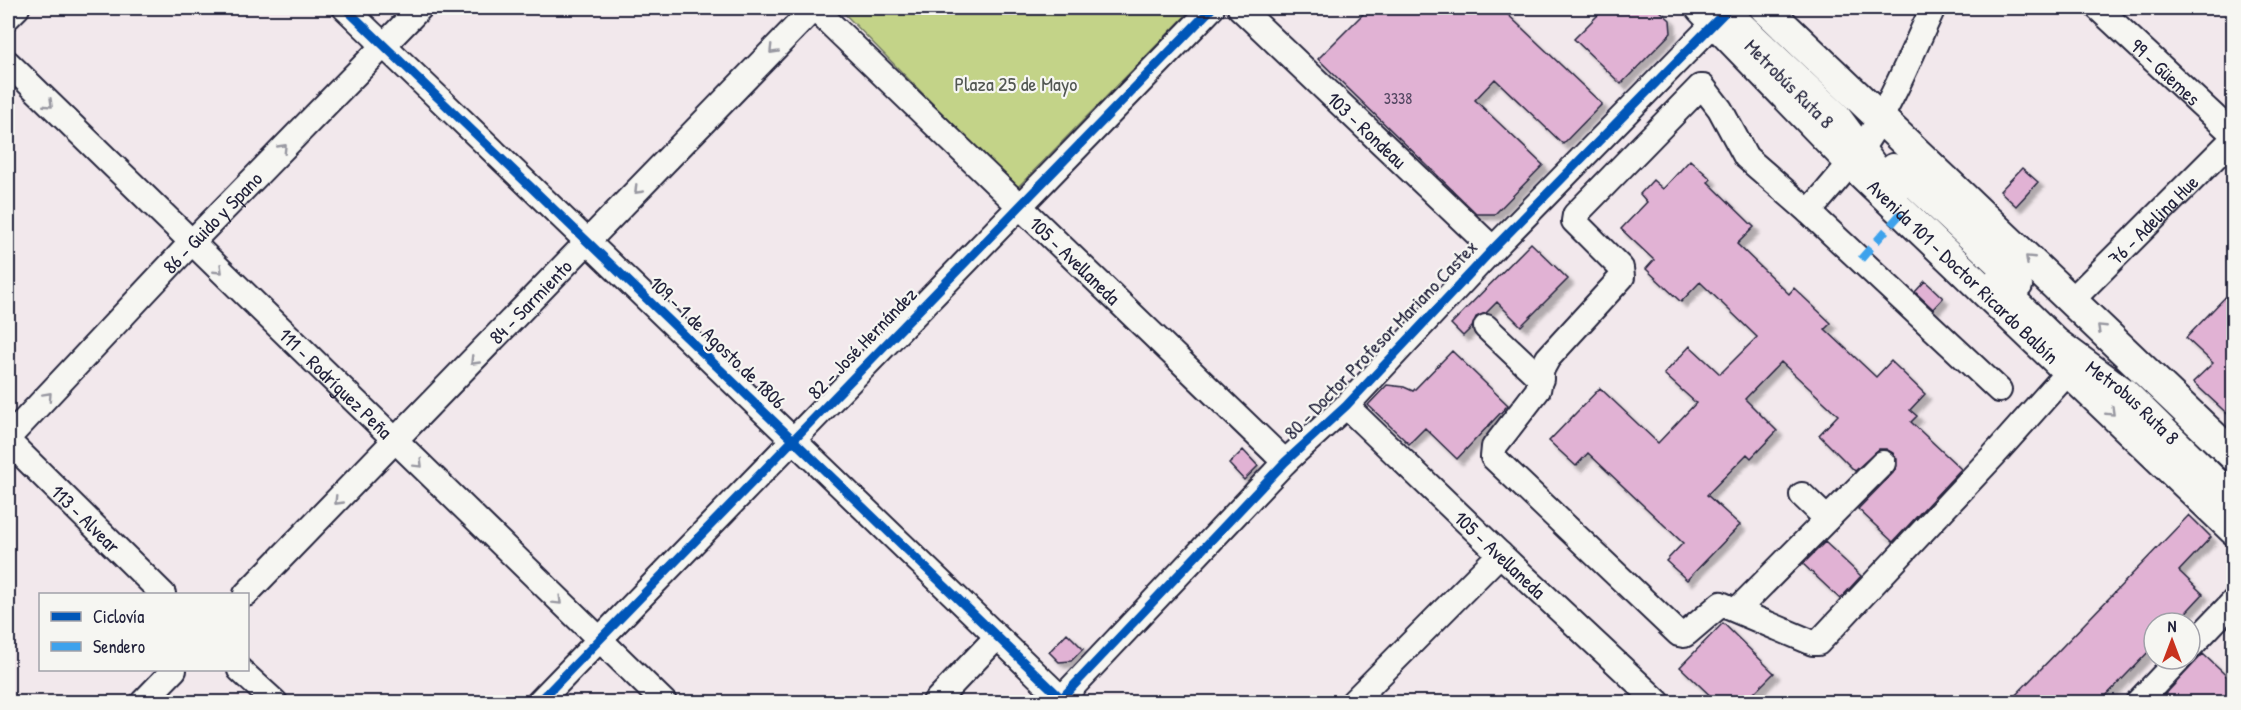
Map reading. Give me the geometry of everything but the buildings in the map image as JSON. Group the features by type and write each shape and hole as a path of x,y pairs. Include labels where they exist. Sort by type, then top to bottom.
{"main road":[{"name":"Avenida 101 - Doctor Ricardo Balbín","path":"1765,8 1864,143 2072,300 2234,456"},
{"name":"Avenida 101 - Doctor Ricardo Balbín","path":"1723,10 1864,143 2068,372 2234,530"}],"street":[{"path":"8,18 17,8"},
{"name":"109 - 1 de Agosto de 1806","path":"345,8 589,241 1063,701"},
{"name":"86 - Guido y Spano","path":"8,440 191,243 420,8"},
{"name":"105 - Avellaneda","path":"814,8 1285,462"},
{"name":"84 - Sarmiento","path":"247,593 814,8"},
{"name":"82 - José Hernández","path":"538,702 1212,8"},
{"name":"103 - Rondeau","path":"1240,8 1494,249"},
{"path":"1809,212 1864,143 1933,8"},
{"name":"99 - Güemes","path":"2098,8 2234,137"},
{"name":"80 - Doctor Profesor Mariano Castex","path":"1063,701 1285,462 1346,406 1723,10"},
{"name":"111 - Rodríguez Peña","path":"8,63 598,641 664,702"},
{"path":"1999,390 1809,212 1746,157 1720,109 1703,87 1697,88 1575,215 1574,221 1621,268 1622,277 1548,358 1542,369 1538,390 1494,447 1493,457 1679,634 1684,635 1717,605 1725,604 1813,643 1822,640 1995,455 2068,372"},
{"name":"76 - Adelina Hue","path":"2072,300 2234,137"},
{"name":"Metrobus Ruta 8","path":"1864,143 1898,172 2065,329 2122,371 2234,478"},
{"name":"Metrobus Ruta 8","path":"1864,143 1877,168 2058,341 2127,392 2234,497"},
{"path":"1486,327 1541,379"},
{"name":"105 - Avellaneda","path":"1346,406 1658,702"},
{"name":"113 - Alvear","path":"8,440 162,593"},
{"path":"1737,610 1883,463"},
{"path":"1802,495 1827,519"},
{"path":"1353,702 1500,554"},
{"path":"2202,634 2234,601"},
{"path":"935,702 996,638"},
{"path":"143,702 172,671"},
{"path":"242,671 275,702"},
{"path":"2138,702 2168,671"}],"green space":[{"name":"Plaza 25 de Mayo","path":"841,8 1193,8 1016,189"}],"marked path":[{"path":"1861,259 1903,211"}],"cycle path":[{"path":"345,8 1065,702"},
{"path":"539,702 1212,8"},
{"path":"1061,699 1285,462 1346,406 1493,249 1729,8"}]}
